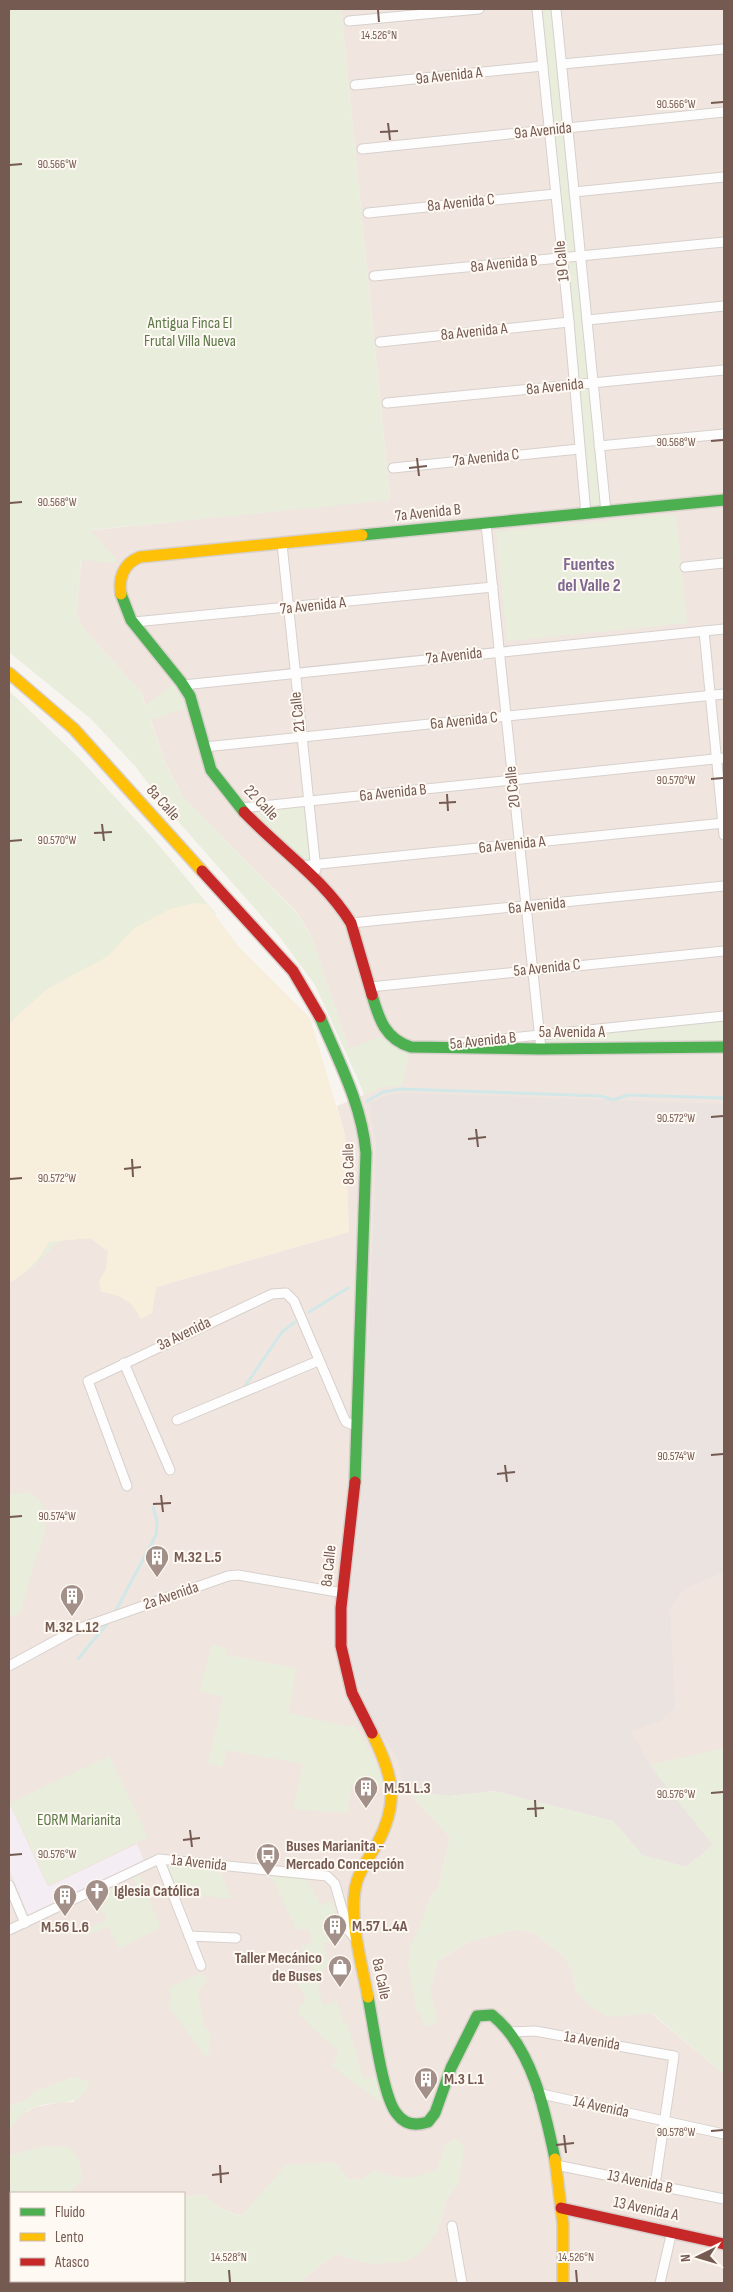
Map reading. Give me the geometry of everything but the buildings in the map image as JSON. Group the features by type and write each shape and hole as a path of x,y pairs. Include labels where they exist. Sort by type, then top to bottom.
{"main road":[{"name":"7a Avenida B","path":"136,558 724,500"},
{"name":"22 Calle","path":"136,558 124,570 119,592 123,608 183,685 194,707 204,747 216,778 242,808 300,866 317,880 338,904 350,924 379,1018 386,1032 403,1045 420,1047"},
{"name":"8a Calle","path":"9,673 68,723 293,971 320,1017 357,1104 364,1131 366,1153 354,1486 343,1593 341,1646 345,1672 359,1710 387,1763 393,1798 391,1812 384,1833 360,1874 355,1887 353,1913 358,1942 389,2101 394,2112 406,2122 419,2125 434,2116 454,2062 478,2015 485,2014 495,2017 504,2023 511,2032 527,2063 556,2164 561,2208 563,2283"},
{"name":"5a Avenida A","path":"420,1047 541,1049 724,1047"},
{"name":"13 Avenida A","path":"561,2208 724,2244"}],"street":[{"path":"349,21 479,9"},
{"name":"19 Calle","path":"537,9 569,322 586,514"},
{"name":"19 Calle","path":"556,9 606,512"},
{"path":"562,64 724,49"},
{"name":"9a Avenida A","path":"355,85 543,66"},
{"name":"9a Avenida","path":"362,149 724,112"},
{"path":"574,192 724,177"},
{"name":"8a Avenida C","path":"368,213 555,194"},
{"name":"8a Avenida B","path":"374,276 724,242"},
{"path":"588,320 724,306"},
{"name":"8a Avenida A","path":"380,342 569,322"},
{"name":"8a Avenida","path":"387,403 724,370"},
{"path":"599,446 724,434"},
{"name":"7a Avenida C","path":"393,468 579,449"},
{"name":"20 Calle","path":"486,524 541,1049"},
{"name":"21 Calle","path":"282,544 294,674 317,880"},
{"path":"685,567 724,563"},
{"name":"7a Avenida A","path":"134,622 492,587"},
{"name":"7a Avenida","path":"183,685 724,629"},
{"path":"704,631 711,696 721,758 724,835"},
{"name":"6a Avenida C","path":"204,747 724,694"},
{"name":"6a Avenida B","path":"242,808 721,758"},
{"name":"6a Avenida A","path":"300,866 724,823"},
{"name":"6a Avenida","path":"350,924 724,886"},
{"name":"5a Avenida C","path":"370,987 724,951"},
{"name":"5a Avenida B","path":"420,1047 724,1016"},
{"name":"3a Avenida","path":"126,1486 88,1381 262,1297 282,1293 288,1295 296,1305 318,1361"},
{"path":"177,1420 318,1361 344,1418 351,1425 356,1426"},
{"path":"124,1363 170,1470"},
{"name":"2a Avenida","path":"9,1666 76,1630 235,1575 343,1593"},
{"path":"160,1859 201,1966"},
{"name":"1a Avenida","path":"9,1930 160,1859 327,1876 335,1884 348,1930 358,1942"},
{"path":"9,1885 25,1923"},
{"path":"189,1936 236,1938"},
{"name":"1a Avenida","path":"511,2032 535,2031 672,2054 674,2059 665,2121"},
{"name":"14 Avenida","path":"537,2093 724,2134"},
{"path":"655,2185 665,2121"},
{"name":"13 Avenida B","path":"556,2164 724,2199"},
{"path":"452,2226 462,2283"},
{"path":"660,2283 672,2232"}],"shaded area":[{"path":"341,9 724,9 724,1748 651,1766 409,1793 450,1837 439,1887 432,1895 424,1916 430,1990 437,1961 468,1942 518,1929 534,1933 565,1957 572,1971 577,1993 651,2013 724,2074 724,2283 301,2283 303,2278 336,2254 370,2264 437,2232 446,2201 459,2181 456,2139 446,2144 438,2170 410,2179 392,2177 374,2171 361,2180 348,2179 334,2162 318,2164 270,2184 242,2216 221,2209 204,2195 185,2197 185,2192 70,2192 81,2179 21,2153 9,2156 9,2130 18,2117 35,2107 62,2102 74,2102 75,2077 36,2091 24,2101 9,2106 9,1283 49,1241 90,1238 108,1251 106,1269 99,1281 134,1305 141,1319 152,1313 156,1287 349,1232 345,1135 337,1106 364,1095 312,938 296,911 182,796 165,762 141,692 86,632 76,615 84,531 390,499"},
{"path":"410,1093 724,1104 724,1572 684,1589 670,1608 675,1709 660,1721 631,1732 650,1765 713,1845 686,1867 642,1855 613,1821 494,1791 450,1796 408,1792 403,1785 398,1760 372,1720 359,1686 349,1646 349,1606 362,1488 375,1180 376,1143 369,1103 387,1095"},
{"name":"EORM Marianita","path":"10,1805 48,1887 137,1844 145,1863 30,1919 9,1869"}],"green space":[{"name":"Antigua Finca El Frutal Villa Nueva","path":"9,9 341,9 390,500 90,530 117,560 115,563 81,560 76,615 86,632 141,692 145,706 174,683 186,708 150,720 165,762 182,796 296,912 312,938 349,1049 381,1036 393,1047 409,1053 402,1086 383,1087 365,1095 315,985 279,936 169,811 135,766 91,719 9,652"},
{"path":"537,9 556,9 606,512 586,514"},
{"path":"676,514 687,623 507,641 496,532"},
{"path":"9,691 77,756 157,843 216,914 166,972 152,1313 141,1319 130,1303 120,1297 101,1292 99,1281 106,1269 108,1251 90,1238 61,1240 28,1271 9,1283"},
{"path":"308,802 315,865 300,866 242,808"},
{"path":"724,1016 724,1047 541,1049 540,1035"},
{"path":"31,1492 43,1505 46,1531 32,1570 20,1614 9,1616 9,1494"},
{"path":"212,1645 227,1648 226,1655 296,1668 289,1713 346,1726 355,1725 375,1761 384,1785 351,1786 348,1813 293,1809 303,1764 227,1750 222,1767 208,1763 223,1697 199,1691"},
{"path":"724,1748 724,2074 652,2013 609,2017 593,2008 577,1993 572,1971 565,1957 534,1933 518,1929 468,1942 437,1961 430,1990 438,2022 429,2027 425,2025 416,2008 408,1964 410,1948 432,1895 439,1887 450,1837 408,1792 450,1796 494,1791 613,1821 642,1855 686,1867 713,1845 650,1765"},
{"name":"EORM Marianita","path":"109,1756 148,1837 49,1885 10,1803"},
{"path":"162,1861 218,1867 232,1899 175,1893"},
{"path":"138,1872 161,1928 119,1948 108,1926 86,1936 84,1931 107,1920 94,1893 119,1881 123,1891 137,1885 132,1875"},
{"path":"271,1875 306,1878 321,1905 332,1901 344,1939 323,1943 327,1955 304,1959 301,1946 312,1943 309,1929 296,1929"},
{"path":"327,1957 330,1967 322,1968 324,1979 317,1981 323,2005 337,2002 344,2024 347,2023 364,2079 377,2077 383,2104 332,2066 339,2052 298,2014 300,2005 305,2001 305,1996 295,1980 313,1978 310,1961"},
{"path":"201,1973 208,1979 198,1991 204,2027 211,2033 208,2060 167,2004 171,2000 170,1987"},
{"path":"75,2077 89,2082 81,2096 68,2102 35,2107 20,2117 9,2130 9,2106 24,2101 36,2091"},
{"path":"457,2139 464,2148 459,2181 446,2201 437,2232 420,2253 407,2261 370,2264 336,2254 303,2278 301,2283 9,2283 9,2156 44,2146 68,2147 79,2161 82,2179 70,2192 10,2192 10,2282 185,2282 185,2197 204,2195 221,2209 241,2216 286,2165 334,2162 348,2179 361,2180 374,2171 406,2178 437,2170 446,2144"}],"sand":[{"path":"193,903 207,904 237,945 310,1018 345,1135 349,1232 156,1287 152,1313 141,1319 130,1303 120,1297 101,1292 99,1281 106,1269 108,1251 90,1238 49,1242 32,1265 9,1283 9,1023 47,989 108,956 134,928 170,909"}],"waterway":[{"path":"367,1101 383,1092 401,1089 601,1096 613,1100 628,1095 724,1098"},
{"path":"309,1312 348,1288"},
{"path":"245,1386 282,1332 295,1322"},
{"path":"114,1614 156,1535 157,1521 153,1507"},
{"path":"78,1659 111,1619"}],"traffic: fast":[{"path":"362,535 724,500"},
{"path":"121,594 131,620 190,696 211,770 244,812"},
{"path":"372,995 384,1027 395,1039 411,1047 541,1049 724,1047"},
{"path":"320,1017 355,1101 364,1135 366,1153 355,1482"},
{"path":"368,1997 387,2093 392,2106 400,2118 411,2124 428,2122 435,2113 451,2068 477,2016 492,2015 506,2028 527,2062 547,2120 555,2159"}],"traffic: slow":[{"path":"121,594 120,582 123,572 130,563 140,557 362,535"},
{"path":"9,673 74,729 202,871"},
{"path":"368,1997 356,1939 354,1894 361,1871 384,1829 391,1801 389,1776 372,1733"},
{"path":"555,2159 563,2224 563,2283"}],"traffic: jam":[{"path":"244,812 315,878 340,907 351,923 372,995"},
{"path":"202,871 293,971 320,1017"},
{"path":"355,1482 341,1608 341,1646 352,1693 372,1733"},
{"path":"561,2208 724,2244"}],"place":[{"name":"M.32 L.5","path":"157,1578"},
{"name":"M.32 L.12","path":"72,1617"},
{"name":"M.51 L.3","path":"366,1809"},
{"name":"Buses Marianita - Mercado Concepción","path":"268,1876"},
{"name":"Iglesia Católica","path":"97,1912"},
{"name":"M.56 L.6","path":"65,1917"},
{"name":"M.57 L.4A","path":"335,1947"},
{"name":"Taller Mecánico de Buses","path":"340,1988"},
{"name":"M.3 L.1","path":"426,2100"}],"district":[{"name":"Fuentes del Valle 2","path":"589,574"}]}
